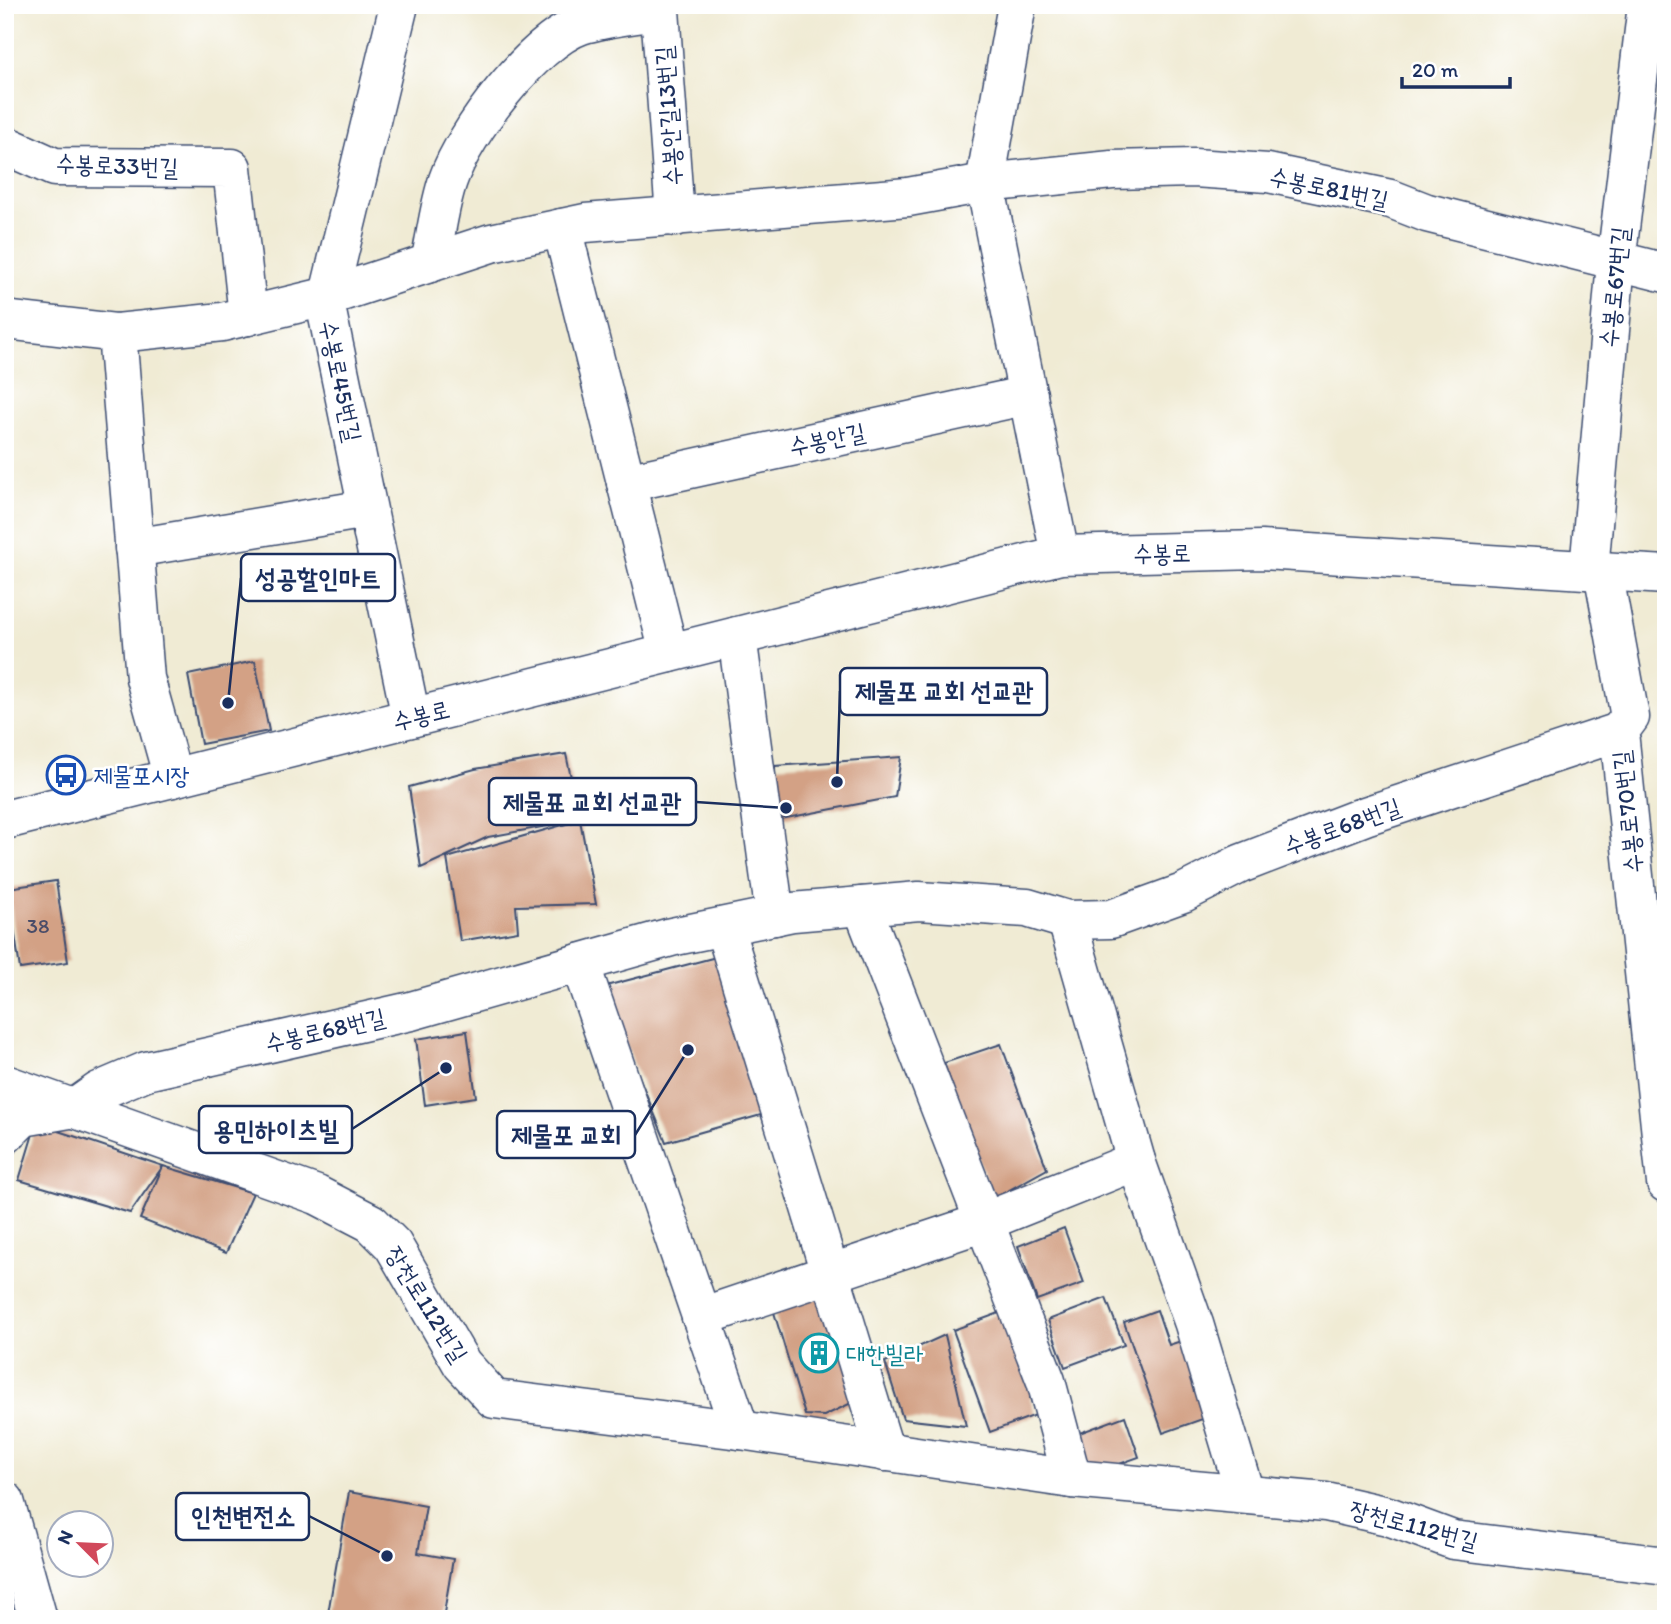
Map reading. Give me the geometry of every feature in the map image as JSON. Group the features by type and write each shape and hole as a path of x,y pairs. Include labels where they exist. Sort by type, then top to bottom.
{"street":[{"name":"수봉로45번길","path":"399,5 326,307 411,718"},
{"path":"1017,5 985,183 1060,555"},
{"name":"수봉로67번길","path":"1596,571 1616,262 1647,5"},
{"name":"수봉안길13번길","path":"430,263 448,180 470,136 512,79 558,38 577,15 660,10 675,217"},
{"name":"수봉로33번길","path":"5,145 54,167 232,168 248,316"},
{"name":"수봉로81번길","path":"985,183 1112,170 1194,168 1268,173 1391,199 1427,213 1666,273"},
{"name":"수봉안길13번길","path":"5,320 117,333 222,322 328,296 491,243 585,223 908,197 985,183"},
{"path":"562,228 669,653"},
{"path":"117,333 145,678 173,778"},
{"name":"수봉안길","path":"626,483 1028,395"},
{"path":"134,548 367,509"},
{"name":"수봉로","path":"5,820 1060,555 1261,550 1666,575"},
{"name":"수봉로70번길","path":"1596,571 1630,717 1619,732 1666,1183"},
{"path":"737,636 775,916"},
{"name":"수봉로68번길","path":"75,1108 99,1091 146,1071 411,1011 671,937 775,916 919,901 1027,908 1067,920 1111,919 1182,893 1240,864 1365,816 1619,732"},
{"path":"862,906 1046,1381 1072,1479"},
{"path":"1067,920 1136,1160 1194,1324 1245,1494"},
{"path":"724,927 885,1452"},
{"path":"580,963 740,1430"},
{"name":"장천로112번길","path":"5,1084 317,1195 371,1223 393,1245 463,1364 494,1399 740,1430 1072,1479 1326,1502 1388,1516 1453,1539 1666,1566"},
{"path":"5,1135 23,1117 75,1108"},
{"path":"701,1317 984,1222 1136,1160"},
{"path":"5,1501 38,1619"}],"building":[{"path":"255,661 269,731 201,744 188,675"},
{"path":"566,754 580,820 488,837 421,868 409,787 475,769"},
{"path":"901,757 895,797 776,820 775,766"},
{"path":"580,820 596,904 516,906 518,931 460,941 447,858"},
{"path":"56,881 68,962 20,969 8,888"},
{"path":"720,956 768,1113 666,1142 602,987"},
{"path":"467,1031 476,1097 425,1105 416,1039"},
{"path":"1001,1044 1047,1169 993,1199 944,1063"},
{"path":"36,1124 163,1166 130,1213 19,1180"},
{"path":"163,1166 253,1193 226,1253 140,1219"},
{"path":"1064,1228 1084,1283 1037,1300 1018,1246"},
{"name":"대한빌라","path":"832,1291 864,1397 824,1416 805,1415 773,1309"},
{"path":"1106,1298 1124,1345 1065,1367 1048,1320"},
{"path":"1157,1310 1169,1345 1184,1340 1211,1416 1163,1433 1124,1322"},
{"path":"1002,1312 1040,1379 1030,1398 1036,1415 990,1432 953,1330"},
{"path":"945,1335 966,1426 903,1419 885,1362"},
{"path":"1125,1416 1139,1457 1108,1468 1081,1464 1066,1438"},
{"path":"349,1492 426,1506 418,1553 453,1559 443,1619 327,1619"}],"place":[{"name":"성공할인마트","path":"228,703"},
{"name":"제물포시장","path":"66,775"},
{"name":"제물포 교회 선교관","path":"837,782"},
{"name":"제물표 교회 선교관","path":"786,808"},
{"name":"제물포 교회","path":"688,1050"},
{"name":"용민하이츠빌","path":"446,1068"},
{"name":"대한빌라","path":"819,1353"},
{"name":"인천변전소","path":"387,1556"}]}
